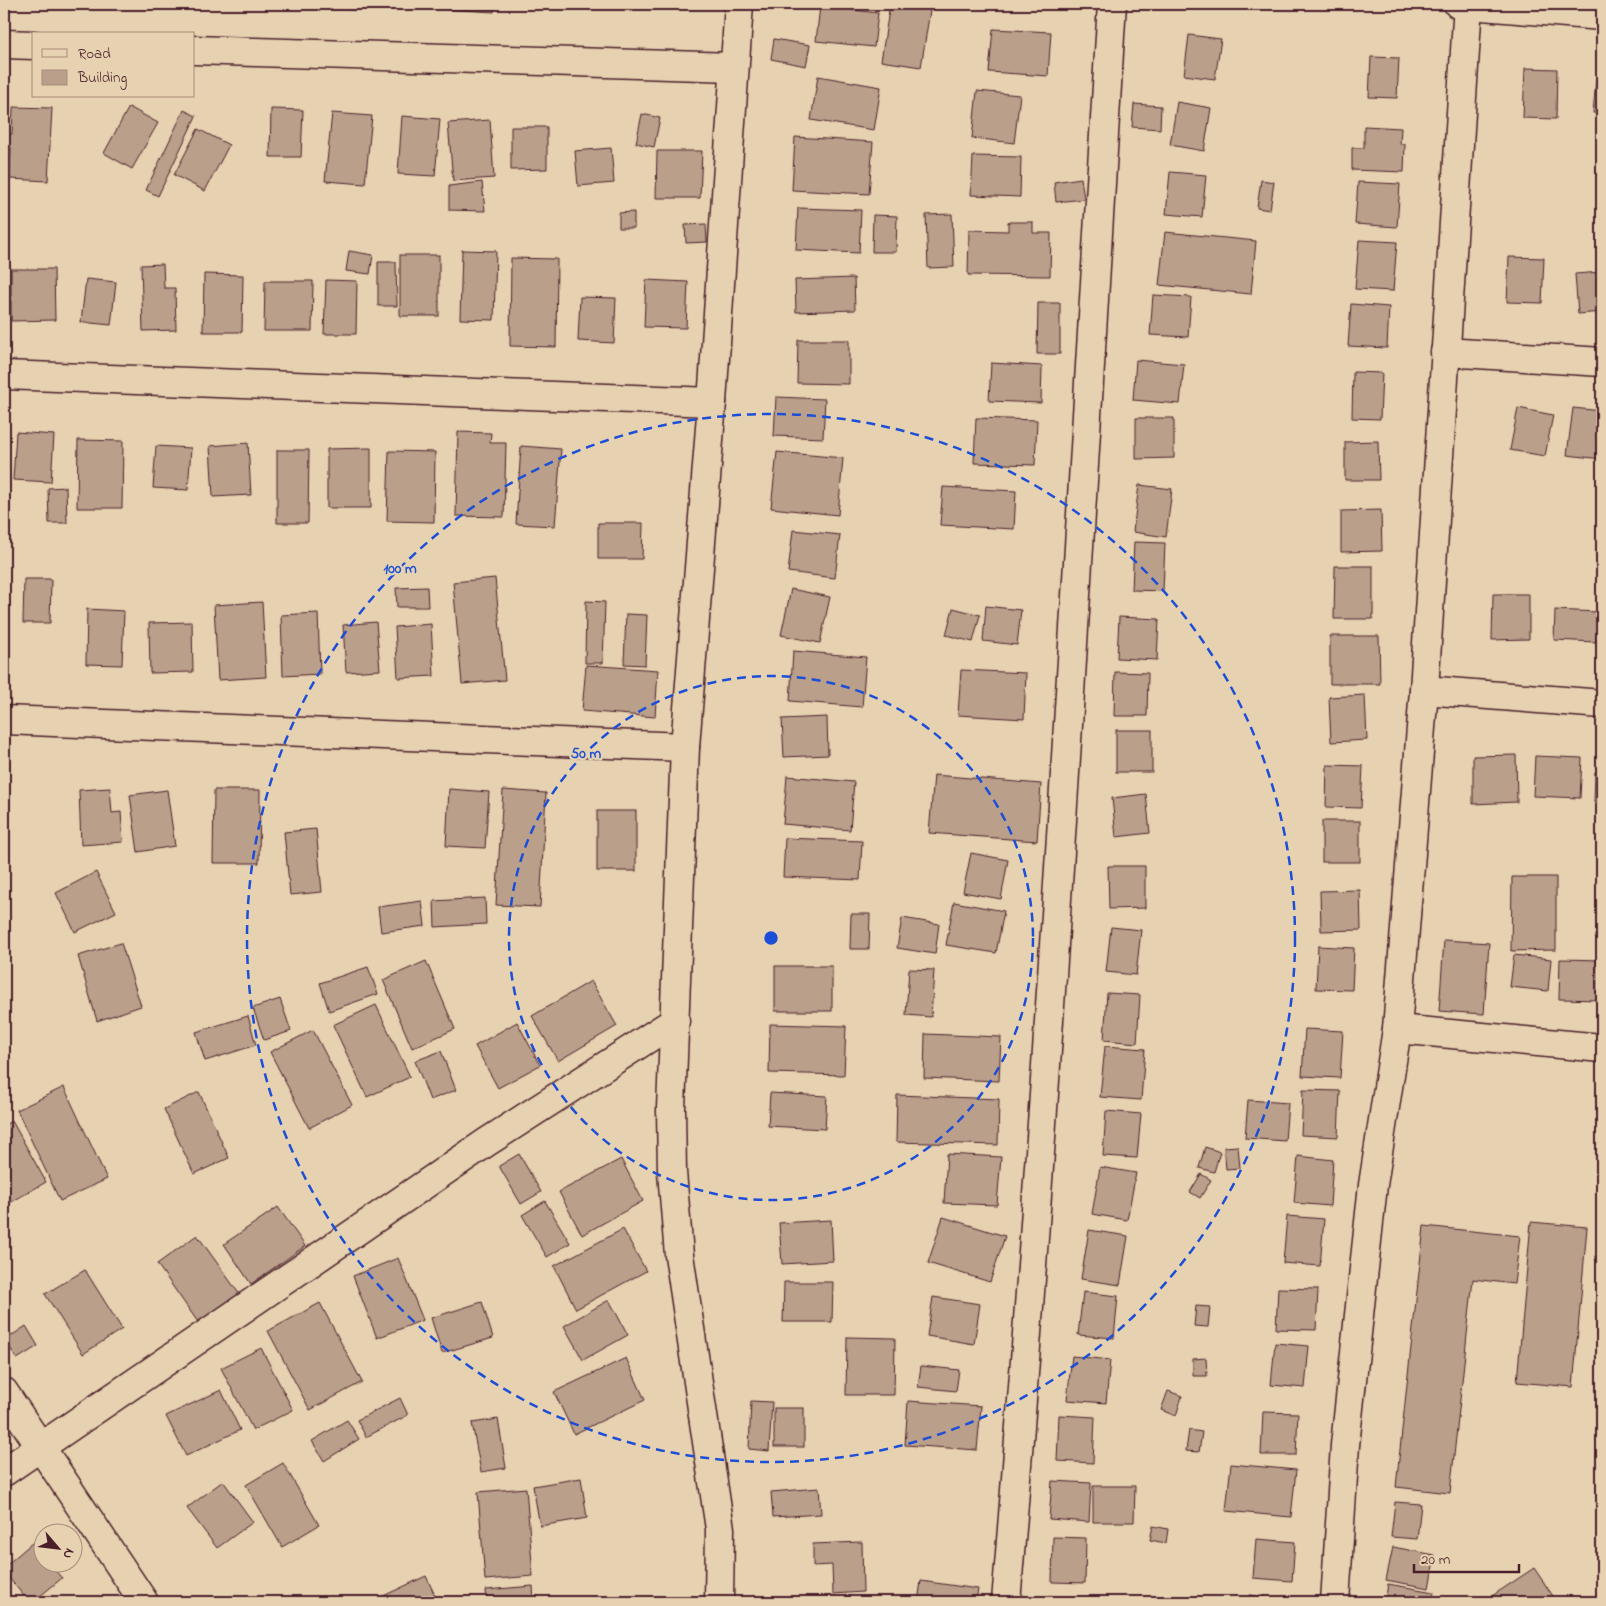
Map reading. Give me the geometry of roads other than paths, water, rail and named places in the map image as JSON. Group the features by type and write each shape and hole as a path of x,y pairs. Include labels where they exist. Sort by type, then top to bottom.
{"street":[{"path":"719,1602 720,1528 683,1282 672,1172 671,1109 685,747 712,402 739,4"},
{"path":"1006,1602 1029,1317 1049,1019 1112,4"},
{"path":"1335,1602 1349,1406 1373,1185 1397,1029 1424,690 1463,4 1602,16"},
{"path":"4,44 32,45"},
{"path":"195,50 734,67"},
{"path":"1444,352 1602,362"},
{"path":"4,375 712,402"},
{"path":"1424,690 1602,704"},
{"path":"4,720 685,747"},
{"path":"4,1472 479,1148 675,1021"},
{"path":"1397,1029 1602,1048"},
{"path":"4,1392 40,1449 144,1602"}]}
